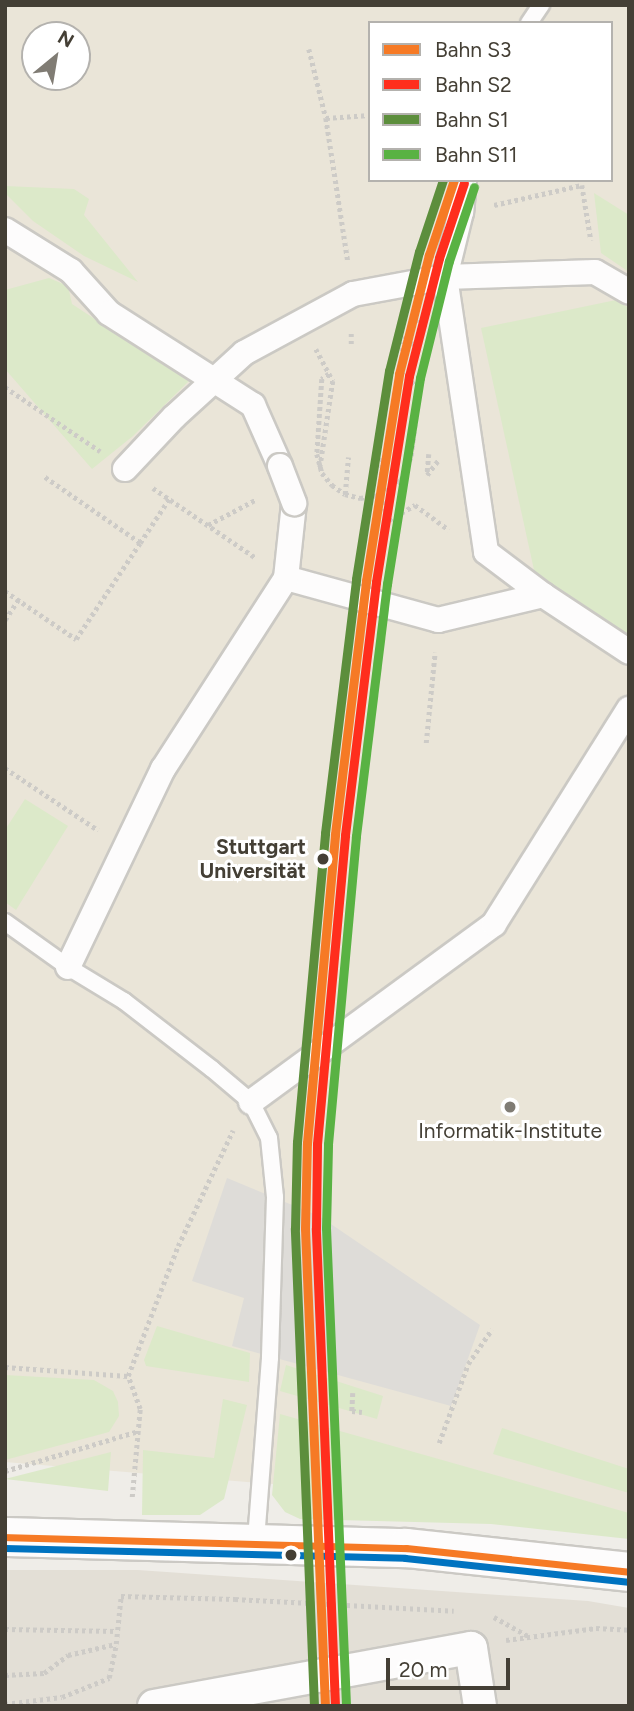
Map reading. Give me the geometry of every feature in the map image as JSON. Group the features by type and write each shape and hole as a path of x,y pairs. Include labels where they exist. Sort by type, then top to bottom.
{"street":[{"path":"464,182 461,212 445,277 486,552 543,595 629,652"},
{"path":"5,230 71,271 109,313 253,405 294,503 286,578 163,769 68,967"},
{"path":"125,469 244,353 354,295 445,277 595,272 629,292"},
{"path":"286,578 438,620 543,595"},
{"path":"251,1102 494,925 629,709"},
{"path":"5,1537 256,1541 406,1548 629,1572"},
{"path":"155,1706 274,1695 471,1648 480,1706"}],"lane":[{"path":"530,21 541,5"},
{"path":"5,922 68,967 124,1001 251,1102 269,1138 275,1197 271,1358 256,1541"}],"path":[{"path":"309,49 326,118 354,295"},
{"path":"326,118 368,116"},
{"path":"461,212 583,185 595,272"},
{"path":"328,374 322,379 317,454 321,466 332,485 345,494 360,498 380,495 401,480 411,456 419,389 400,372 403,342"},
{"path":"321,466 334,381"},
{"path":"5,387 286,578"},
{"path":"429,454 427,475 442,456"},
{"path":"345,494 348,457"},
{"path":"383,458 380,495 389,520 415,505 428,518"},
{"path":"43,476 140,543"},
{"path":"208,525 262,496"},
{"path":"5,591 76,639 169,499"},
{"path":"5,620 18,600"},
{"path":"426,743 438,620"},
{"path":"5,768 125,848"},
{"path":"132,1497 141,1409 128,1376 178,1246 223,1145 251,1102"},
{"path":"439,1443 468,1364 492,1329"},
{"path":"5,1367 128,1376"},
{"path":"354,1393 352,1412 362,1412"},
{"path":"5,1471 139,1430"},
{"path":"5,1704 62,1697 109,1678 121,1596 236,1599 468,1612"},
{"path":"482,1613 510,1624 530,1637"},
{"path":"471,1648 596,1628 629,1630"},
{"path":"5,1629 117,1631"},
{"path":"5,1675 44,1673 68,1655 116,1644"}],"shaded area":[{"path":"5,5 629,5 629,1525 479,1501 5,1462"},
{"path":"227,1178 319,1216 480,1325 451,1406 232,1346 244,1298 192,1281"},
{"path":"5,1570 138,1570 588,1601 629,1608 629,1706 5,1706"}],"green space":[{"path":"5,186 74,189 89,199 84,215 138,282 84,256 33,221 5,193"},
{"path":"594,193 629,215 629,272 601,253"},
{"path":"49,278 68,286 72,304 189,381 133,436 92,469 5,369 5,290"},
{"path":"616,300 629,308 629,641 536,579 481,328"},
{"path":"25,799 68,826 16,910 5,902 5,830"},
{"path":"157,1326 250,1353 249,1382 146,1366 144,1360"},
{"path":"286,1365 383,1396 377,1419 280,1391"},
{"path":"5,1375 94,1380 113,1391 118,1402 119,1416 109,1432 5,1460"},
{"path":"223,1399 247,1405 224,1499 200,1515 142,1515 143,1450 214,1458"},
{"path":"280,1414 629,1513 629,1539 491,1524 300,1519 285,1512 272,1495"},
{"path":"502,1428 629,1469 629,1493 493,1454"},
{"path":"111,1452 108,1491 5,1479"}],"rail line":[{"name":"S1","path":"314,1706 295,1228 297,1142 325,833 356,579 389,371 419,252 442,182"},
{"name":"S3","path":"325,1706 305,1228 307,1143 335,834 366,581 399,374 429,255 453,182"},
{"name":"S2","path":"335,1706 316,1228 317,1144 345,835 376,582 409,376 439,258 464,183"},
{"name":"S11","path":"346,1705 326,1228 328,1144 356,836 387,584 420,378 449,261 474,187"}],"transit line":[{"path":"5,1537 406,1548 629,1572"},
{"path":"5,1548 405,1558 628,1582"}],"place":[{"name":"Stuttgart Universität","path":"323,859"},
{"name":"Informatik-Institute","path":"510,1107"}]}
